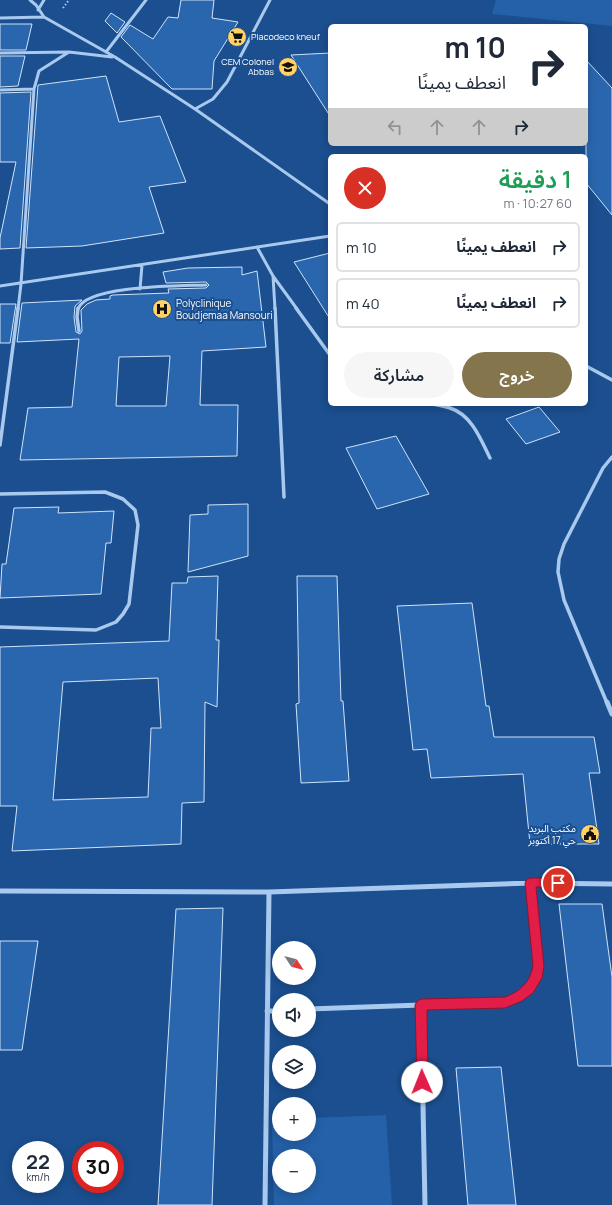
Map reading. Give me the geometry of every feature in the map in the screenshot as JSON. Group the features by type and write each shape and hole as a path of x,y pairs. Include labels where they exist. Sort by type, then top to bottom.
{"street":[{"path":"30,0 36,5 44,17 106,52 195,109 328,203"},
{"path":"38,10 44,0"},
{"path":"106,52 128,26 146,0"},
{"path":"195,109 213,99 227,82 270,0"},
{"path":"0,18 44,17"},
{"path":"0,53 69,52 115,58"},
{"path":"0,444 21,284 34,89 39,71 69,52"},
{"path":"0,90 34,89"},
{"path":"0,286 328,236"},
{"path":"257,247 273,276 328,352"},
{"path":"140,289 142,265"},
{"path":"273,276 284,497"},
{"path":"79,331 78,309 85,300 98,294 140,289 206,285"},
{"path":"588,367 612,380"},
{"path":"440,406 453,409 466,417 490,458"},
{"path":"612,457 603,468 564,544 559,555 557,568 558,584 564,600 612,714"},
{"path":"0,494 105,492 123,499 135,510 138,525 128,604 125,613 118,621 108,627 96,630 0,627"},
{"path":"0,891 269,892 531,883 612,884"},
{"path":"316,1009 505,1002 518,998 529,989 536,978 539,966 531,883"},
{"path":"265,1205 269,892"},
{"path":"421,1005 425,1205"},
{"path":"267,1011 272,1011"}],"shaded area":[{"path":"496,0 612,0 612,26 492,14"},
{"path":"386,1115 392,1205 274,1205 274,1193 316,1193 316,1149 273,1149 273,1141 316,1141 316,1118"}],"building":[{"path":"181,0 214,0 212,18 238,22 214,61 212,89 172,89 121,37 130,25 153,39 168,17 178,18"},
{"path":"111,13 125,22 117,33 105,21"},
{"path":"0,24 32,24 26,50 0,50"},
{"path":"328,53 328,113 291,55"},
{"path":"0,56 25,56 18,86 0,87"},
{"path":"588,62 612,88 612,215 588,185 588,154 586,154 586,146 588,146"},
{"path":"106,76 119,122 160,116 186,182 149,187 164,233 82,246 26,248 38,85"},
{"path":"31,92 20,248 0,249 0,238 16,162 0,162 0,93"},
{"path":"328,254 328,316 294,262"},
{"path":"242,267 242,275 257,271 266,347 202,351 200,405 238,405 237,456 20,460 28,408 72,407 79,339 17,342 22,303 82,300 75,306 74,317 76,332 80,334 82,331 81,310 87,304 96,300 110,299 110,296 113,295 169,293 168,289 206,288 209,285 206,282 166,283 163,272 188,268","holes":["170,356 166,406 116,406 119,357"]},
{"path":"0,304 16,304 10,343 0,343"},
{"path":"539,407 560,432 526,444 506,419"},
{"path":"396,436 429,494 377,509 346,448"},
{"path":"248,504 248,556 188,572 190,515 208,514 208,505"},
{"path":"59,507 58,513 114,511 111,543 106,543 101,594 0,598 2,564 6,564 14,508"},
{"path":"218,576 216,640 219,640 217,707 205,702 204,802 182,803 181,844 12,851 17,806 0,806 0,647 169,641 172,583 187,583 188,577","holes":["158,678 161,728 151,728 148,797 53,800 63,682"]},
{"path":"297,576 337,576 341,701 343,701 349,781 301,783 296,704 299,703"},
{"path":"472,603 486,706 489,706 494,737 594,737 600,773 589,773 599,844 530,844 523,774 431,778 427,749 413,750 397,606"},
{"path":"559,904 602,904 612,977 612,1066 578,1066"},
{"path":"223,908 212,1205 158,1205 176,909"},
{"path":"0,941 38,941 22,1050 0,1050"},
{"path":"501,1067 516,1205 468,1205 456,1068"}],"place":[{"name":"Placodeco kneuf","path":"237,37"},
{"name":"CEM Colonel Abbas","path":"288,67"},
{"name":"Polyclinique Boudjemaa Mansouri","path":"162,309"},
{"name":"مكتب البريد حي 17 أكتوبر","path":"590,834"}],"route":[{"path":"422,1082 421,1005 505,1002 518,998 529,989 536,978 539,966 531,883 558,883"}]}
